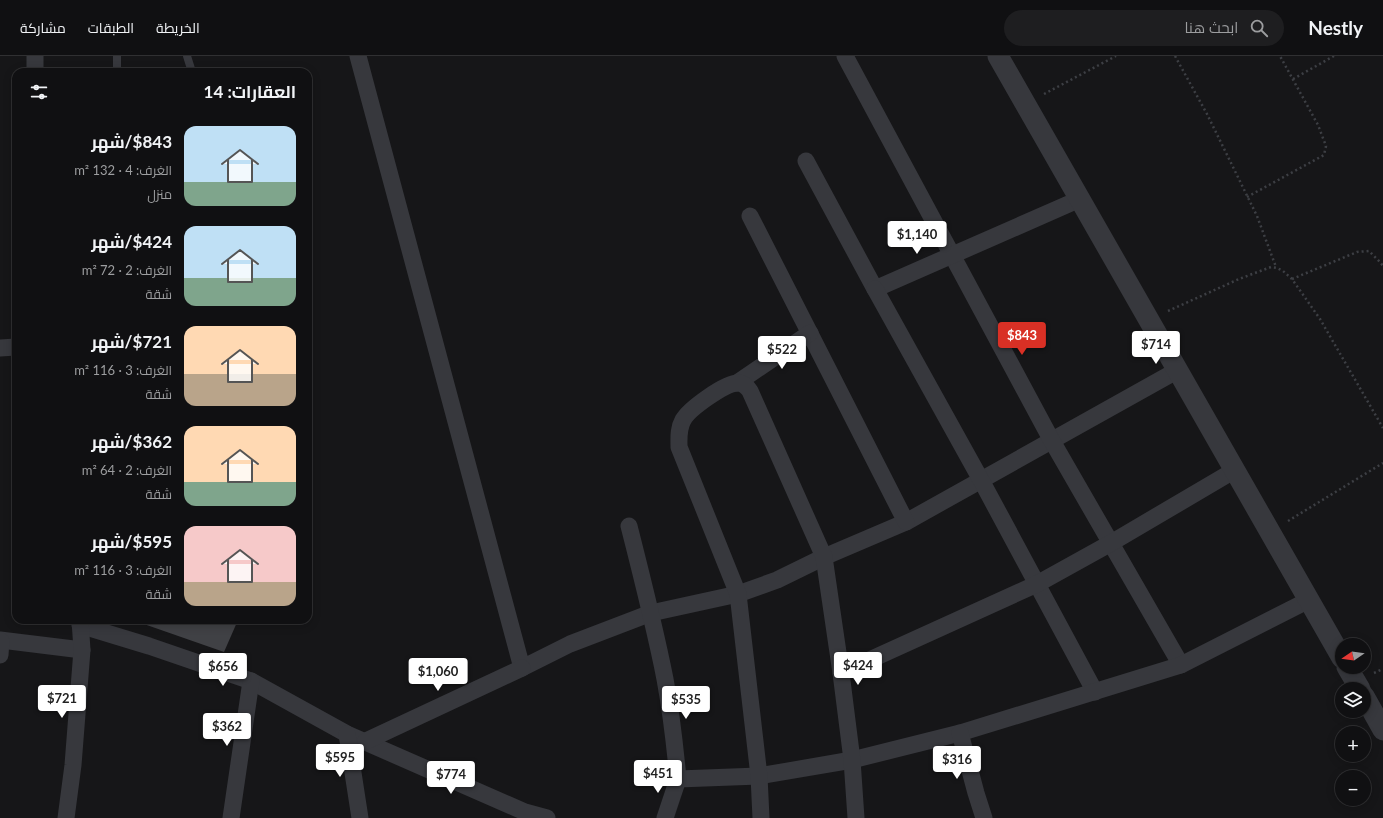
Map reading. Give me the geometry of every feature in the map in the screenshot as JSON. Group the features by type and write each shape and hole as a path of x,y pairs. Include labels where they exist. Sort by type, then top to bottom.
{"street":[{"path":"34,56 35,68"},
{"path":"358,56 522,668"},
{"path":"845,56 1052,441 1181,665"},
{"path":"998,56 1335,646"},
{"path":"806,161 981,480 1095,692"},
{"path":"875,289 1080,199"},
{"path":"750,216 906,522"},
{"path":"737,383 810,333"},
{"path":"0,348 12,347"},
{"path":"366,741 570,644 651,613 738,594 777,580 906,522 1178,370"},
{"path":"761,818 759,776 738,594 679,448 679,431 683,420 690,411 706,398 730,384 737,383 744,384 750,392 824,558 852,760 856,818"},
{"path":"841,673 1037,584 1111,543 1235,470"},
{"path":"629,526 651,613 673,727 678,779 665,818"},
{"path":"678,779 759,776 852,760 960,733 1181,665 1309,600"},
{"path":"66,818 73,765 82,650 80,624"},
{"path":"83,624 251,681 347,734 366,741 525,815 547,818"},
{"path":"0,645 82,650"},
{"path":"231,818 251,681"},
{"path":"1371,709 1383,730"},
{"path":"960,733 984,818"},
{"path":"347,734 360,818"}],"lane":[{"path":"117,56 117,68"},
{"path":"187,56 191,68"}],"path":[{"path":"1026,104 1116,56"},
{"path":"1175,56 1207,114 1257,216 1277,268"},
{"path":"1247,197 1324,155 1326,146 1318,125 1280,56"},
{"path":"1293,79 1334,56"},
{"path":"1292,279 1357,252 1369,252 1383,266"},
{"path":"1149,320 1239,279 1270,267 1277,268 1292,279 1320,318 1383,428"},
{"path":"1270,532 1383,463"}],"building":[{"path":"144,624 236,624 224,652"}]}
